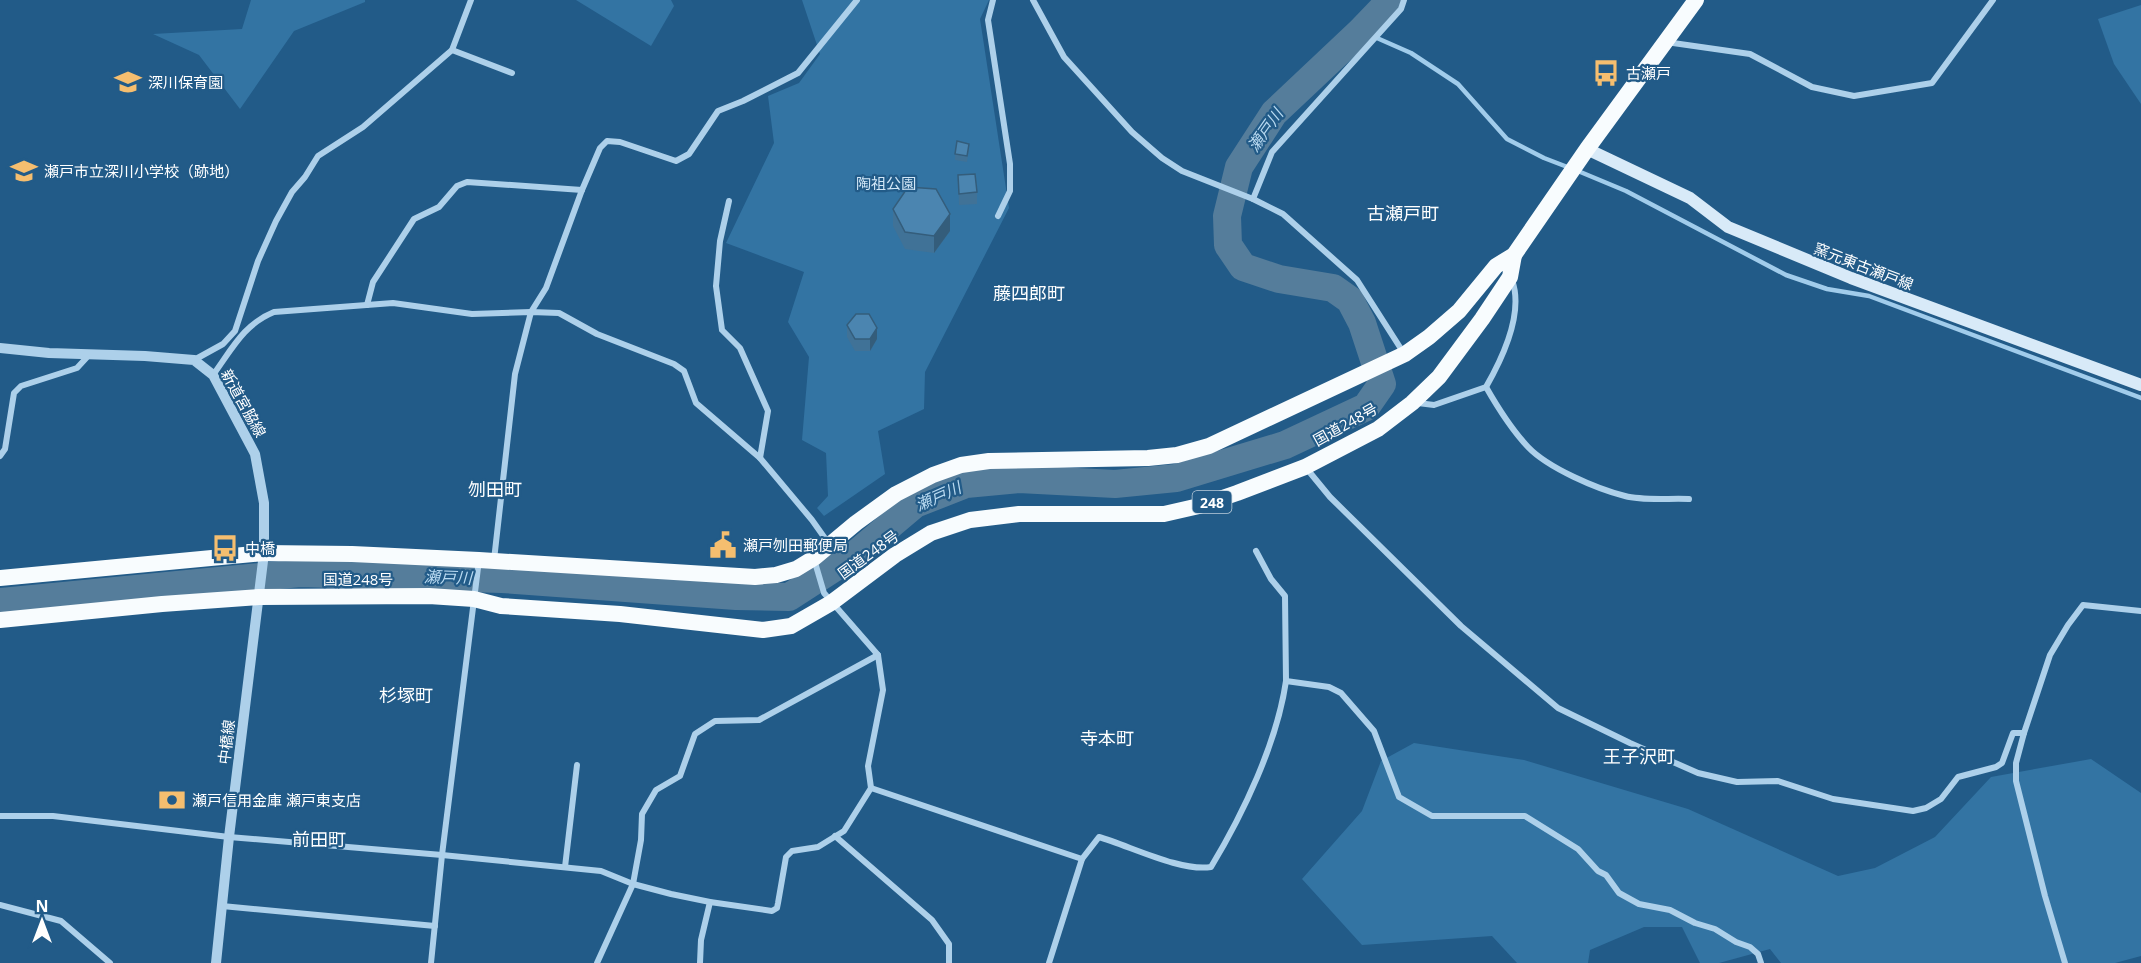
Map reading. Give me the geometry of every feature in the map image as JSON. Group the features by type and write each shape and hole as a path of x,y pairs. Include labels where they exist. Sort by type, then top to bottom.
{"highway":[{"name":"国道248号","path":"0,578 263,557 352,554 755,578 786,572 815,560 856,523 896,494 933,475 962,465 989,461 1148,458 1177,455 1209,446 1399,357 1429,337 1459,311 1496,266 1514,255 1583,155 1696,0"},
{"name":"国道248号","path":"0,620 260,592 429,596 474,594 501,606 620,614 763,630 790,626 827,598 931,533 970,520 1038,514 1164,514 1237,494 1305,467 1378,429 1412,403 1439,377 1510,277 1514,255"}],"main road":[{"name":"窯元東古瀬戸線","path":"1583,155 1690,198 1728,226 1851,278 2141,385"}],"street":[{"path":"0,348 194,360 223,344 235,331 258,261 292,192 318,156 363,127 452,50 471,0"},
{"path":"431,963 474,594 484,562 515,374 531,312 546,288 600,148 607,141 620,142 676,160 689,154 718,111 798,73 857,0"},
{"path":"993,0 988,20 1010,164 1010,191 998,216"},
{"path":"1033,0 1064,57 1132,132 1162,158 1182,171 1283,214 1357,279 1399,357"},
{"path":"1250,198 1272,153 1401,9 1404,0"},
{"path":"1666,42 1750,54 1812,87 1854,96 1932,83 1994,0"},
{"path":"452,50 512,73"},
{"path":"367,305 373,282 414,219 439,207 457,186 466,182 582,190"},
{"path":"729,201 720,241 716,286 722,330 740,348 768,411 760,458"},
{"path":"1412,403 1434,405 1486,387 1510,338 1515,289 1510,277"},
{"path":"213,375 248,327 258,319 274,312 393,303 472,314 531,312 559,314 597,334 674,364 684,371 696,403 760,458 812,520 829,545"},
{"path":"0,456 5,449 14,393 21,386 77,368 90,355"},
{"name":"新道宮脇線","path":"194,360 213,375 255,454 264,503 260,592"},
{"path":"1486,387 1505,419 1529,448 1588,484 1627,497 1689,499"},
{"path":"1305,467 1330,497 1461,626 1558,708 1698,773 1737,782 1778,782 1833,800 1913,810 1926,808 1941,800 1958,777 1996,767 2002,763 2013,733 2024,733"},
{"path":"1049,963 1082,859 1099,837 1180,865 1200,869 1211,867 1241,812 1271,740 1283,704 1286,681 1285,596 1271,579 1256,551"},
{"path":"0,816 53,816 229,837 601,871 633,884 710,902 772,911 777,908 786,856 792,851 818,847 844,831 871,788 868,766 883,690 878,655 827,598 815,560"},
{"name":"中橋線","path":"216,963 229,837 260,592"},
{"path":"2065,963 2045,896 2016,781 2016,763 2050,655 2083,605 2141,611"},
{"path":"597,963 633,884 641,840 642,814 656,790 680,776 695,734 715,722 759,720 878,655"},
{"path":"1286,681 1329,687 1341,693 1374,731 1399,797 1432,816 1525,816 1578,849 1598,871 1606,875 1619,893 1639,904 1670,910 1695,923 1715,929 1736,942 1750,947 1758,954 1761,963"},
{"path":"565,867 577,765"},
{"path":"871,788 1082,859"},
{"path":"835,836 932,920 949,944 949,963"},
{"path":"700,963 701,940 710,902"},
{"path":"0,905 61,921 110,963"},
{"path":"222,906 435,926"}],"green space":[{"path":"251,0 365,0 365,2 294,31 240,109 199,55 153,34 242,29"},
{"path":"576,0 671,0 674,6 651,46"},
{"name":"陶祖公園","path":"802,0 989,0 980,19 1009,208 925,372 924,409 878,431 885,474 824,516 817,508 828,496 826,453 802,440 809,357 788,322 804,272 726,243 774,143 768,96 799,83 820,54"},
{"path":"2141,5 2141,104 2114,64 2098,19"},
{"path":"1414,743 1524,760 1688,809 1838,876 1875,868 1935,837 1991,777 2091,759 2141,793 2141,956 2115,963 1781,963 1770,949 1719,963 1700,963 1682,927 1644,927 1590,950 1588,963 1517,963 1492,936 1362,945 1302,879 1362,811 1381,761"}],"building":[{"path":"957,141 969,144 967,156 955,154"},
{"path":"975,174 977,192 959,194 958,175"},
{"path":"908,187 936,189 950,214 934,236 905,232 893,209"},
{"path":"856,314 869,314 877,328 870,339 855,339 847,325"}],"waterway":[{"name":"瀬戸川","path":"0,602 300,573 502,579 736,596 789,597 857,553 915,504 966,484 1019,479 1115,484 1176,478 1285,445 1366,407 1382,384 1362,323 1350,300 1333,288 1279,279 1243,267 1228,245 1227,216 1239,167 1274,113 1361,31 1383,8 1387,0"},
{"path":"1361,31 1411,53 1458,84 1507,139 1570,168"},
{"path":"1578,171 1626,191 1786,275 1827,289 1869,296 2141,398"}],"place":[{"name":"古瀬戸","path":"1606,73"},
{"name":"深川保育園","path":"128,82"},
{"name":"瀬戸市立深川小学校（跡地）","path":"24,171"},
{"name":"瀬戸刎田郵便局","path":"723,545"},
{"name":"中橋","path":"225,548"},
{"name":"瀬戸信用金庫 瀬戸東支店","path":"172,800"}],"district":[{"name":"古瀬戸町","path":"1403,213"},
{"name":"藤四郎町","path":"1029,293"},
{"name":"刎田町","path":"495,489"},
{"name":"杉塚町","path":"406,695"},
{"name":"寺本町","path":"1107,738"},
{"name":"王子沢町","path":"1639,756"},
{"name":"前田町","path":"319,839"}]}
